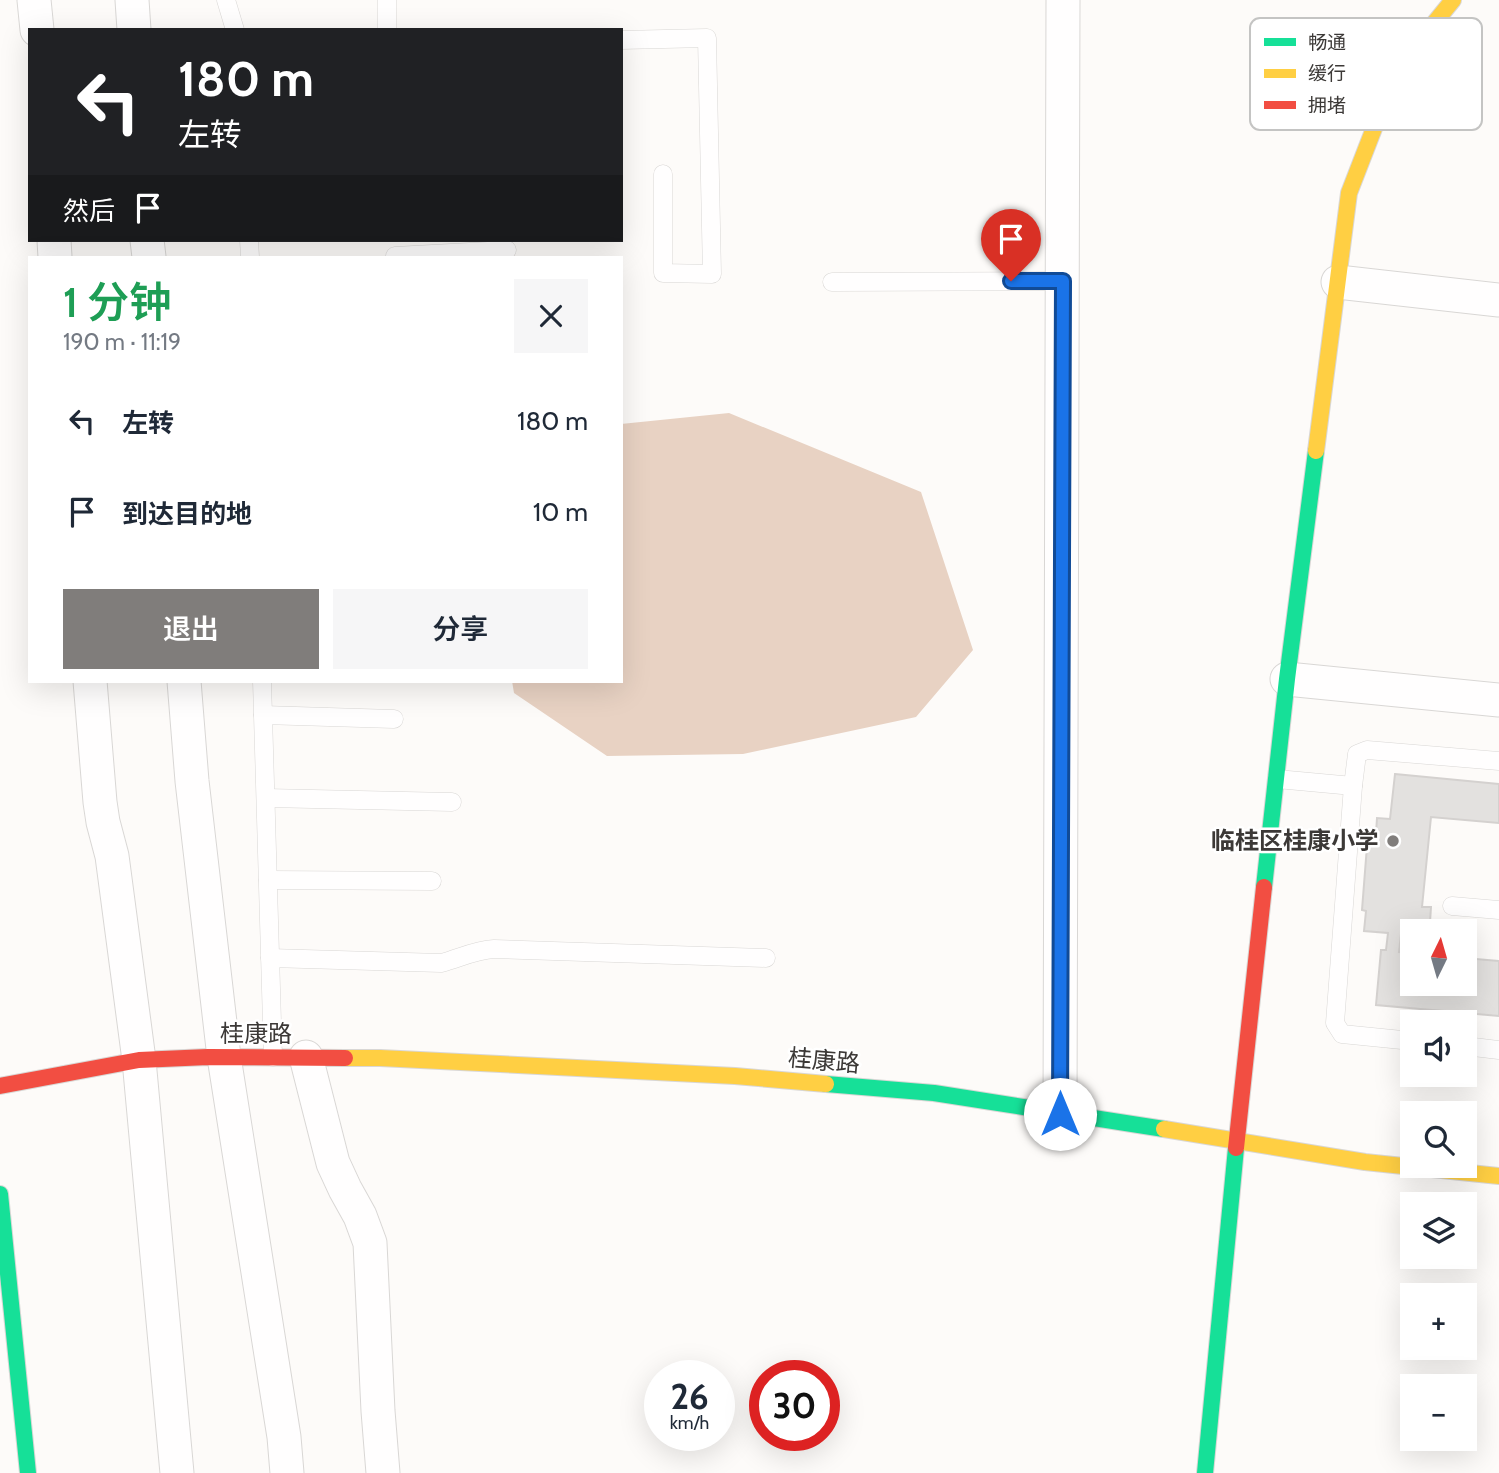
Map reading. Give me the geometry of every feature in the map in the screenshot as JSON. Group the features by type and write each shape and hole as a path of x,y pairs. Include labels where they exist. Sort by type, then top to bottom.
{"street":[{"path":"34,0 37,28"},
{"path":"132,0 134,28"},
{"path":"1060,1114 1063,0"},
{"path":"1438,18 1453,0"},
{"path":"1205,1473 1237,1140 1287,679 1349,193 1373,130"},
{"path":"1338,282 1499,300"},
{"path":"1287,679 1499,699"},
{"path":"90,683 100,802 113,856 139,1060 177,1473"},
{"path":"184,683 192,781 224,1057 284,1437 287,1473"},
{"name":"桂康路","path":"0,1086 139,1060 224,1057 380,1058 735,1076 934,1093 1365,1162 1499,1176"},
{"path":"289,1057 370,1243 383,1473"},
{"path":"0,1194 28,1473"}],"lane":[{"path":"226,0 234,28"},
{"path":"387,0 387,28"},
{"path":"623,40 707,38 712,274 663,273 663,174"},
{"path":"394,251 507,249"},
{"path":"832,282 1063,281"},
{"path":"262,683 270,958 289,1057"},
{"path":"263,715 394,719"},
{"path":"1400,1040 1342,1034 1335,1023 1357,754 1367,750 1499,761"},
{"path":"1277,779 1353,786"},
{"path":"265,798 452,803"},
{"path":"268,880 432,881"},
{"path":"1452,906 1499,910"},
{"path":"270,958 441,963 467,953 494,949 766,958"},
{"path":"1477,1047 1499,1050"}],"shaded area":[{"path":"729,413 921,492 973,650 916,717 743,754 607,756 514,693 512,683 623,683 623,424"}],"building":[{"path":"1395,774 1499,784 1499,823 1431,817 1422,907 1431,907 1430,919 1400,919 1399,952 1400,996 1477,996 1477,959 1499,961 1499,1016 1477,1014 1477,1010 1432,1010 1376,1005 1381,950 1386,950 1388,933 1364,931 1366,911 1362,910 1368,833 1376,834 1377,818 1390,819"}],"traffic: fast":[{"path":"1264,887 1316,451"},
{"path":"826,1084 934,1093 1164,1129"},
{"path":"1205,1473 1236,1148"},
{"path":"0,1194 28,1473"}],"traffic: slow":[{"path":"1438,18 1453,0"},
{"path":"1316,451 1349,193 1373,130"},
{"path":"345,1058 735,1076 826,1084"},
{"path":"1164,1129 1365,1162 1499,1176"}],"traffic: jam":[{"path":"1236,1148 1264,887"},
{"path":"0,1086 139,1060 208,1057 345,1058"}],"place":[{"name":"临桂区桂康小学","path":"1393,841"}],"route":[{"path":"1011,281 1063,281 1060,1114"}]}
